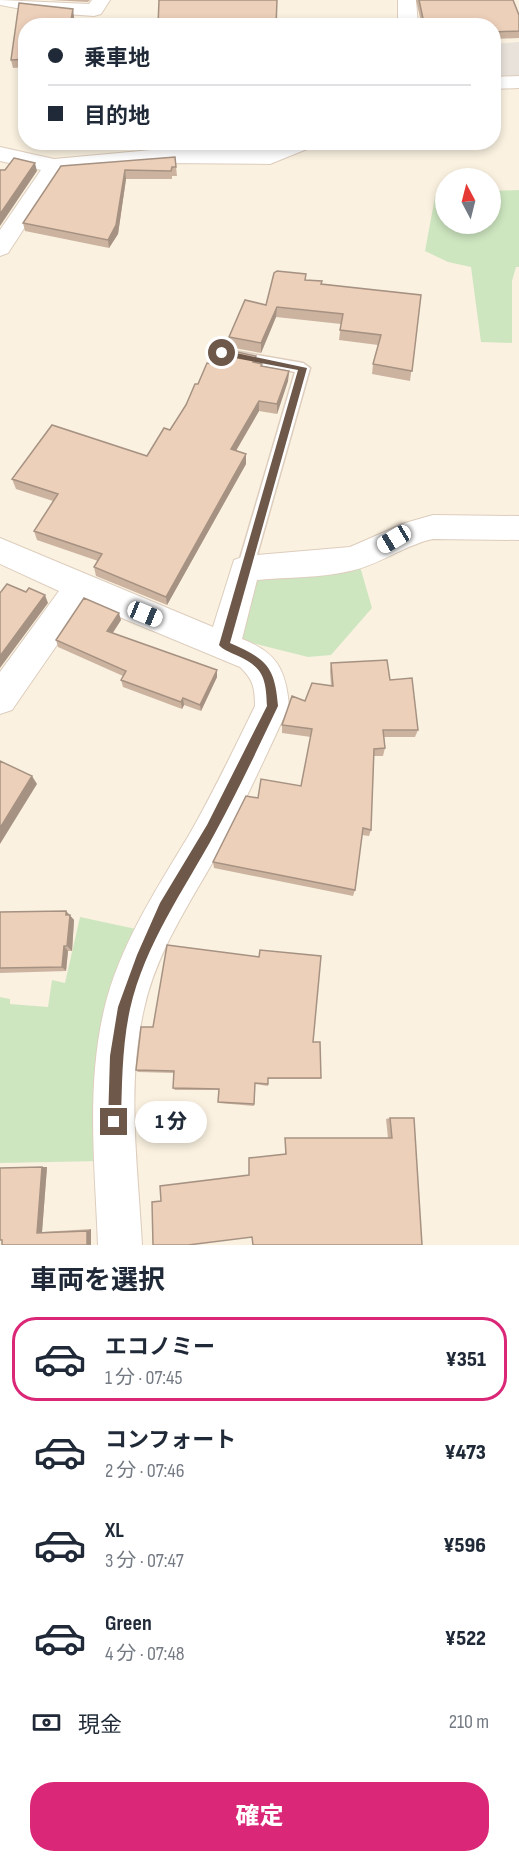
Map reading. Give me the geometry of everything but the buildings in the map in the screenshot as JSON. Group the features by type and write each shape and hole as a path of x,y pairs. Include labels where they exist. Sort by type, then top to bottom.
{"street":[{"path":"4,0 38,6 94,10 101,0"},
{"path":"407,0 408,18"},
{"path":"501,83 519,82"},
{"path":"0,154 54,166 210,150"},
{"path":"224,150 270,157 286,150"},
{"path":"0,248 54,166"},
{"path":"224,645 245,569 350,559 373,552 414,531 433,527 519,528"},
{"path":"0,550 80,587 250,657 266,669 271,684 272,706 211,829 164,907 124,1007 116,1056 113,1099 120,1245"},
{"path":"0,699 80,587"}],"lane":[{"path":"222,353 303,368 245,569"}],"shaded area":[{"path":"519,42 519,79 501,80 501,43"}],"green space":[{"path":"519,190 519,267 516,267 512,281 512,343 481,342 471,267 448,262 425,251 435,197 435,234 501,234 501,191"},
{"path":"359,563 372,608 331,655 308,657 236,639 251,574"},
{"path":"80,917 136,929 101,1161 0,1163 0,997 10,999 10,1004 48,1007 52,980 65,983"}],"route":[{"path":"114,1122 116,1056 124,1007 143,955 164,907 211,829 272,706 271,684 266,669 250,657 224,645 303,368 222,353"}]}
